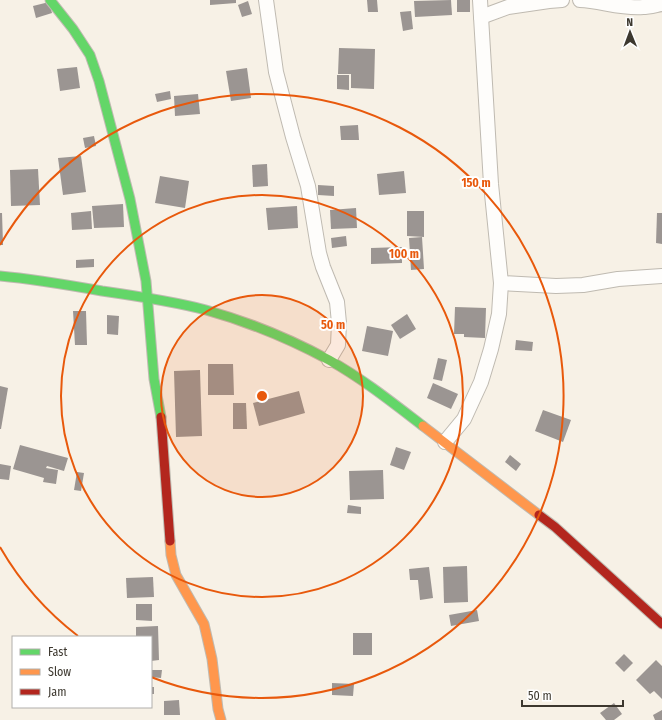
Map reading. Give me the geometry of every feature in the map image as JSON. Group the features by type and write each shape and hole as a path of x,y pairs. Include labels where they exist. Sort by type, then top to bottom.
{"main road":[{"path":"50,0 73,29 90,55 99,81 130,199 148,298 154,379 162,420 172,555 176,575 204,624 212,659 218,709 221,720"},
{"path":"0,276 30,279 148,298 205,310 241,321 287,339 329,360 361,379 555,527 662,624"}],"street":[{"path":"266,0 276,72 308,186 318,253 337,302 339,324 338,346 329,360"},
{"path":"444,442 464,419 481,382 491,349 499,314 500,284 491,184 480,0"},
{"path":"481,17 508,7 562,0"},
{"path":"580,0 596,1 627,7 643,7 662,4"},
{"path":"500,284 556,286 583,285 618,279 662,276"}],"building":[{"path":"210,0 236,0 236,3 210,5"},
{"path":"367,0 377,0 378,12 368,12"},
{"path":"451,0 452,15 415,17 414,1"},
{"path":"457,0 470,0 470,12 457,12"},
{"path":"248,1 252,14 242,17 238,5"},
{"path":"49,2 52,13 36,18 33,6"},
{"path":"411,11 413,29 403,31 400,12"},
{"path":"339,48 375,49 374,89 351,88 351,74 338,74"},
{"path":"77,67 80,88 60,91 57,69"},
{"path":"247,68 251,98 231,101 226,71"},
{"path":"337,75 349,75 349,90 337,89"},
{"path":"170,91 171,99 157,102 155,94"},
{"path":"198,94 200,114 175,116 174,96"},
{"path":"358,125 359,140 341,140 340,126"},
{"path":"94,136 96,146 85,148 83,138"},
{"path":"81,156 86,192 63,195 58,158"},
{"path":"267,164 268,186 253,187 252,165"},
{"path":"38,169 40,205 11,206 10,170"},
{"path":"404,171 406,193 379,195 377,174"},
{"path":"160,176 189,181 185,208 155,203"},
{"path":"318,185 334,186 334,196 318,195"},
{"path":"123,204 124,227 94,228 92,206"},
{"path":"297,206 298,228 268,230 266,208"},
{"path":"356,208 357,228 331,229 330,210"},
{"path":"91,211 92,229 72,230 71,213"},
{"path":"407,211 424,211 424,237 407,236"},
{"path":"0,213 2,213 3,245 0,245"},
{"path":"657,213 662,213 662,244 656,243"},
{"path":"346,236 347,246 332,248 331,238"},
{"path":"422,237 424,269 411,270 409,238"},
{"path":"402,247 402,263 371,264 371,248"},
{"path":"94,259 94,267 76,268 76,260"},
{"path":"455,307 486,308 485,338 464,337 464,334 454,334"},
{"path":"73,311 86,311 87,345 75,345"},
{"path":"407,314 416,329 400,339 391,325"},
{"path":"107,315 119,316 118,335 107,334"},
{"path":"367,326 393,331 388,356 362,351"},
{"path":"516,340 533,342 532,351 515,350"},
{"path":"438,358 447,360 442,381 433,379"},
{"path":"208,364 233,364 234,395 208,395"},
{"path":"200,370 202,436 176,437 174,371"},
{"path":"433,383 458,394 451,409 427,398"},
{"path":"0,386 8,388 1,429 0,429"},
{"path":"299,391 305,413 259,426 253,403"},
{"path":"233,403 246,403 247,429 233,429"},
{"path":"543,410 571,420 563,442 535,431"},
{"path":"20,445 68,458 64,471 47,466 46,468 58,470 56,484 43,482 44,478 13,469"},
{"path":"396,447 411,452 404,470 390,465"},
{"path":"510,455 521,464 516,471 505,462"},
{"path":"0,464 11,466 9,480 0,479"},
{"path":"383,470 384,499 350,500 349,471"},
{"path":"77,472 84,473 81,491 74,490"},
{"path":"348,505 361,507 361,514 347,513"},
{"path":"467,566 468,602 444,603 443,567"},
{"path":"429,567 433,598 420,600 418,580 410,580 409,569"},
{"path":"153,577 154,597 127,598 126,578"},
{"path":"136,604 152,604 152,621 136,620"},
{"path":"477,610 479,621 451,626 449,615"},
{"path":"158,626 159,660 152,661 152,636 136,636 136,627"},
{"path":"353,633 372,633 372,655 353,655"},
{"path":"624,654 633,663 624,672 615,663"},
{"path":"656,660 662,666 662,699 654,691 650,694 636,680"},
{"path":"152,670 162,670 161,678 152,677"},
{"path":"332,683 354,684 353,696 332,695"},
{"path":"152,687 154,687 154,694 152,694"},
{"path":"179,700 180,715 164,715 164,701"},
{"path":"614,703 622,714 614,720 606,720 600,713"},
{"path":"662,710 662,720 655,720 653,715"}],"traffic: fast":[{"path":"50,0 73,29 90,55 99,81 130,199 146,281 154,379 161,417"},
{"path":"0,276 51,282 167,301 206,310 238,320 284,338 342,367 423,426"}],"traffic: slow":[{"path":"423,426 539,515"},
{"path":"170,541 171,555 176,575 204,624 212,659 218,709 221,720"}],"traffic: jam":[{"path":"161,417 170,541"},
{"path":"539,515 555,527 662,624"}]}
